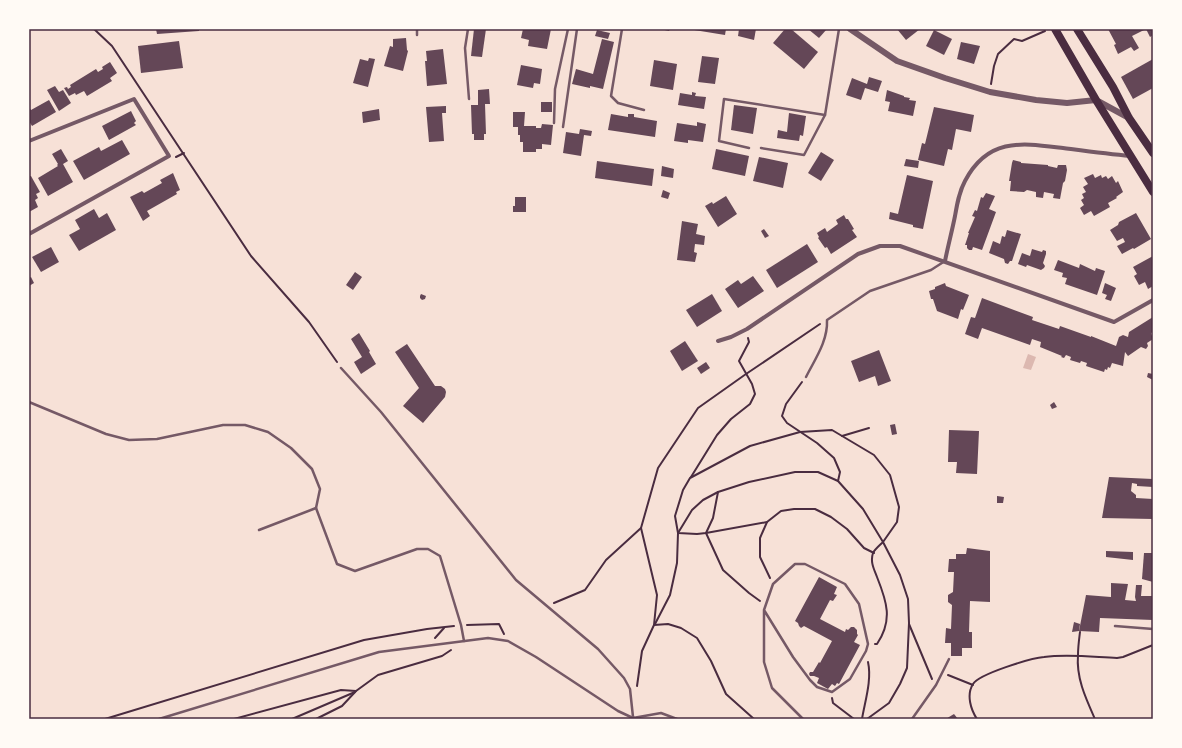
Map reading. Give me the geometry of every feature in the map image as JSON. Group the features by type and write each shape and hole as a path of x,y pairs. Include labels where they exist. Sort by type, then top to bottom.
{"main road":[{"path":"1055,29 1096,100 1153,192"},
{"path":"1077,29 1113,87 1128,118 1153,153"}],"street":[{"path":"850,29 897,61 944,78 990,92 1067,103 1096,100 1128,118"},
{"path":"29,141 134,99 169,156 29,234"},
{"path":"945,261 960,194 965,181 973,168 984,157 995,150 1008,145 1028,144 1132,156"},
{"path":"718,341 731,337 747,329 858,254 880,246 900,246 1114,322 1153,300"}],"lane":[{"path":"417,29 417,35"},
{"path":"468,29 465,48 470,99"},
{"path":"554,123 555,89 568,29"},
{"path":"563,128 578,29"},
{"path":"622,29 611,96 618,103 644,110"},
{"path":"761,148 804,155 825,115 839,29"},
{"path":"749,148 719,141 724,99 825,115"},
{"path":"806,377 827,334 827,320 870,291 931,270 945,261"},
{"path":"341,368 381,412 516,580 598,649 624,678 630,689 633,719"},
{"path":"29,402 106,434 129,440 157,439 224,425 245,425 268,432 290,448 312,468 320,489 316,508 337,564 356,570 417,549 428,549 440,556 461,625 464,641"},
{"path":"258,530 316,508"},
{"path":"764,610 793,657 810,680 818,687 832,692 850,679 866,651 868,644 859,604 845,584 805,564 795,564 773,584 764,610 764,662 772,688 802,719"},
{"path":"1115,626 1153,629"},
{"path":"159,719 379,652 488,638 508,641 536,657 618,711 633,719 661,713 678,719"},
{"path":"912,719 936,685 950,659"}],"path":[{"path":"94,29 112,46 251,256 309,322 341,368"},
{"path":"990,92 994,66 998,54 1014,39 1022,42 1048,29"},
{"path":"654,625 657,595 642,528 658,468 698,408 827,320"},
{"path":"637,688 642,651 670,594 677,563 678,533 675,516 683,490 717,435 732,419 750,404 755,394 752,384 739,361 749,342 747,329"},
{"path":"806,377 786,404 782,416 787,423 817,443 834,458 840,472 838,482"},
{"path":"842,436 869,428"},
{"path":"690,478 750,446 800,432 832,430 874,455 890,475 899,507 897,522 874,553 872,564 884,594 887,610 887,622 884,634 877,644 868,644"},
{"path":"678,533 692,510 703,500 718,492 749,482 795,472 818,472 838,482 863,509 883,542 902,581 908,599 909,623 907,668 890,703 867,719"},
{"path":"718,492 713,518 706,533 723,570 749,593 766,604"},
{"path":"773,584 760,557 760,538 767,522 780,511 815,509 831,517 847,529 864,548 874,553"},
{"path":"678,533 706,533 767,522"},
{"path":"547,606 586,590 606,560 642,528"},
{"path":"909,623 932,679 936,685"},
{"path":"105,719 364,640 427,629 461,625 499,624"},
{"path":"654,625 668,624 681,628 697,638 711,661 726,694 754,719"},
{"path":"1080,632 1077,656 1082,691 1095,719"},
{"path":"316,719 342,706 356,691 378,675 442,656 464,641"},
{"path":"977,719 970,706 970,701 973,684 979,678 1018,663 1042,657 1077,656 1117,658 1124,657 1153,645"},
{"path":"862,719 870,669 866,651"},
{"path":"942,672 973,684"},
{"path":"234,719 341,690 356,691"},
{"path":"292,719 356,691"},
{"path":"833,703 854,719"}],"shaded area":[{"path":"1028,354 1036,357 1031,370 1023,368"}],"building":[{"path":"156,29 199,29 199,31 157,34"},
{"path":"474,29 486,29 482,57 471,56"},
{"path":"523,29 551,29 547,49 528,46 529,40 521,38"},
{"path":"688,29 726,29 725,35"},
{"path":"739,29 756,29 754,40 738,36"},
{"path":"785,29 791,29 818,52 804,69 773,43"},
{"path":"808,29 827,29 819,38"},
{"path":"897,29 920,29 906,40"},
{"path":"1108,29 1146,29 1132,36 1139,48 1134,51 1131,47 1118,54 1114,45 1116,44"},
{"path":"1146,29 1153,29 1153,35 1150,37"},
{"path":"597,30 610,33 608,39 595,36"},
{"path":"934,30 952,39 944,55 926,46"},
{"path":"406,38 408,51 403,71 384,66 390,46 393,47 393,39"},
{"path":"602,39 614,42 603,89 572,84 576,69 593,74"},
{"path":"179,41 183,68 141,73 138,46"},
{"path":"961,42 980,46 974,64 957,59"},
{"path":"443,49 447,84 427,86 425,61 427,61 426,51"},
{"path":"702,56 719,58 715,84 698,82"},
{"path":"369,58 375,59 368,87 353,83 360,59 368,61"},
{"path":"1153,59 1153,88 1133,99 1121,77"},
{"path":"654,60 677,64 673,90 650,86"},
{"path":"110,62 117,73 110,78 112,81 87,96 84,91 76,95 75,93 69,96 64,88 67,87 68,89 71,87 70,85 96,69 98,72 103,69 102,67"},
{"path":"521,65 542,69 540,84 534,83 533,88 517,85"},
{"path":"869,77 882,81 878,92 865,88 861,100 846,95 852,78 867,84"},
{"path":"55,86 59,92 63,90 71,103 59,111 47,90"},
{"path":"489,89 490,104 485,104 486,134 484,134 484,140 474,140 474,134 472,134 471,105 478,105 478,90"},
{"path":"887,90 910,98 909,100 916,101 913,116 888,111 890,102 885,101"},
{"path":"692,92 696,93 695,96 706,97 704,109 678,105 680,93 692,95"},
{"path":"49,100 56,112 32,126 29,121 29,107 31,110"},
{"path":"541,102 552,102 552,112 541,112"},
{"path":"734,105 757,108 753,134 731,130"},
{"path":"446,106 446,113 442,113 444,141 429,142 426,107"},
{"path":"934,107 974,115 971,132 956,129 952,150 948,149 944,166 918,160 922,143 925,144"},
{"path":"379,109 380,120 363,123 362,112"},
{"path":"131,111 136,121 134,123 136,125 109,140 102,126"},
{"path":"513,112 525,112 524,126 536,126 536,128 541,128 542,124 553,125 551,145 542,144 542,149 536,149 536,152 523,152 523,142 520,142 518,127 513,127"},
{"path":"789,113 806,116 803,136 800,135 799,141 777,138 778,130 787,132"},
{"path":"611,114 628,117 628,114 634,114 634,117 657,121 655,137 608,130"},
{"path":"697,122 706,124 703,142 688,140 688,143 674,141 677,123 697,126"},
{"path":"580,129 592,131 591,136 584,135 581,156 563,153 566,132 579,134"},
{"path":"122,140 130,154 84,180 73,161 99,147 101,151"},
{"path":"61,149 68,161 63,164 73,182 48,196 38,178 58,166 52,154"},
{"path":"716,149 749,156 745,176 712,169"},
{"path":"821,152 834,160 821,181 808,173"},
{"path":"759,157 788,163 783,188 753,181"},
{"path":"906,159 919,161 918,168 904,166"},
{"path":"1013,160 1021,163 1048,165 1057,168 1058,165 1066,165 1067,170 1060,199 1053,198 1054,194 1044,192 1043,198 1036,197 1036,192 1027,190 1024,192 1010,191 1011,181 1009,181"},
{"path":"597,161 654,169 652,186 595,178"},
{"path":"662,166 674,169 673,178 661,176"},
{"path":"173,173 180,190 176,192 177,194 147,211 150,216 143,221 130,197 142,191 144,193 162,183 160,180"},
{"path":"1093,174 1095,178 1101,175 1102,178 1106,176 1108,179 1112,176 1116,183 1118,181 1123,192 1116,197 1117,198 1108,203 1110,207 1094,216 1091,211 1084,215 1080,208 1084,205 1081,200 1084,198 1082,194 1086,192 1083,187 1088,184 1084,178"},
{"path":"907,175 933,181 923,229 889,219 890,212 898,214"},
{"path":"29,176 31,176 40,192 36,194 38,198 35,200 38,207 29,212"},
{"path":"663,190 670,193 668,199 661,197"},
{"path":"986,193 995,196 989,209 996,212 982,250 973,247 972,250 969,250 967,245 965,245 968,233 975,217 972,216 975,210 977,211 981,197 983,198"},
{"path":"726,196 737,214 718,227 705,206 712,202 713,204"},
{"path":"515,197 526,197 526,212 513,212"},
{"path":"94,209 99,218 107,213 116,230 79,251 69,235 80,229 75,220"},
{"path":"1136,213 1151,239 1122,254 1117,246 1125,242 1123,238 1117,241 1110,230 1118,225 1119,222"},
{"path":"844,215 854,229 852,230 857,237 831,254 827,247 825,248 818,238 817,233 825,228 827,232 838,224 836,220"},
{"path":"682,221 698,224 696,234 705,236 704,245 695,244 694,252 697,253 695,262 677,260"},
{"path":"764,229 769,236 765,238 761,231"},
{"path":"1007,230 1021,234 1012,261 1008,264 1005,263 1004,259 989,253 993,241 1000,244 1002,236 1005,237"},
{"path":"807,244 818,262 777,288 766,270"},
{"path":"51,247 59,262 41,272 32,257"},
{"path":"1032,249 1042,252 1043,250 1046,251 1043,263 1045,266 1041,270 1027,265 1026,267 1018,264 1022,253 1030,256"},
{"path":"1153,256 1153,286 1148,289 1145,282 1139,285 1134,276 1137,274 1133,267"},
{"path":"1058,260 1079,268 1080,264 1095,271 1096,268 1105,271 1097,295 1065,284 1067,278 1062,277 1063,273 1054,270"},
{"path":"355,272 362,277 353,290 346,285"},
{"path":"753,276 764,291 738,308 725,289 738,280 741,284"},
{"path":"31,277 34,283 29,286 29,278"},
{"path":"945,283 946,286 969,295 963,310 961,309 958,319 937,311 933,299 931,299 929,291"},
{"path":"1105,283 1116,288 1111,301 1105,299 1107,295 1102,293"},
{"path":"421,294 426,296 425,299 422,300 420,298"},
{"path":"712,294 722,311 697,327 686,310"},
{"path":"982,298 1033,317 1032,320 1059,329 1060,326 1116,346 1119,337 1123,335 1128,337 1129,332 1153,317 1153,332 1151,333 1153,339 1147,343 1148,346 1146,349 1141,347 1128,356 1125,352 1123,366 1112,363 1110,368 1108,367 1107,370 1105,369 1104,372 1086,366 1087,363 1081,361 1080,363 1070,360 1071,357 1066,355 1064,358 1061,357 1062,356 1040,347 1041,342 1032,339 1030,345 982,328 978,339 965,334 971,317 975,318"},
{"path":"359,333 376,364 361,374 354,362 362,357 351,339"},
{"path":"685,341 698,361 682,371 670,351"},
{"path":"407,344 435,386 441,386 446,392 445,397 423,423 403,406 419,388 395,352"},
{"path":"879,350 891,381 878,386 875,376 859,382 851,361"},
{"path":"706,362 710,368 701,374 697,368"},
{"path":"1148,373 1153,374 1153,380 1147,377"},
{"path":"1054,402 1057,407 1052,409 1050,405"},
{"path":"895,424 897,434 892,435 890,425"},
{"path":"949,430 979,431 977,474 956,473 957,462 948,462"},
{"path":"1109,477 1153,479 1153,487 1137,486 1137,484 1132,483 1131,491 1136,495 1136,498 1153,499 1153,519 1102,518"},
{"path":"997,496 1004,497 1003,503 997,503"},
{"path":"967,548 990,551 990,602 970,601 969,632 972,632 972,648 962,648 962,656 951,656 951,643 945,643 946,628 951,629 952,605 948,602 948,595 953,592 954,572 948,572 949,559 956,559 956,554 966,554"},
{"path":"1106,551 1133,552 1133,560 1106,557"},
{"path":"1144,553 1153,553 1153,582 1142,579"},
{"path":"819,577 837,587 834,594 837,595 833,601 830,600 820,619 845,632 846,629 848,630 851,627 854,627 857,630 858,635 854,642 860,645 839,684 837,683 835,686 832,684 828,689 817,683 819,678 810,676 809,674 810,672 813,672 819,662 820,663 832,641 804,626 801,628 795,621"},
{"path":"1111,583 1128,584 1125,600 1136,601 1136,585 1142,585 1141,596 1153,596 1153,620 1100,618 1099,632 1079,631 1086,595 1111,597"},
{"path":"1074,622 1080,624 1079,631 1072,632"},
{"path":"954,714 958,719 946,719 949,717"}]}
